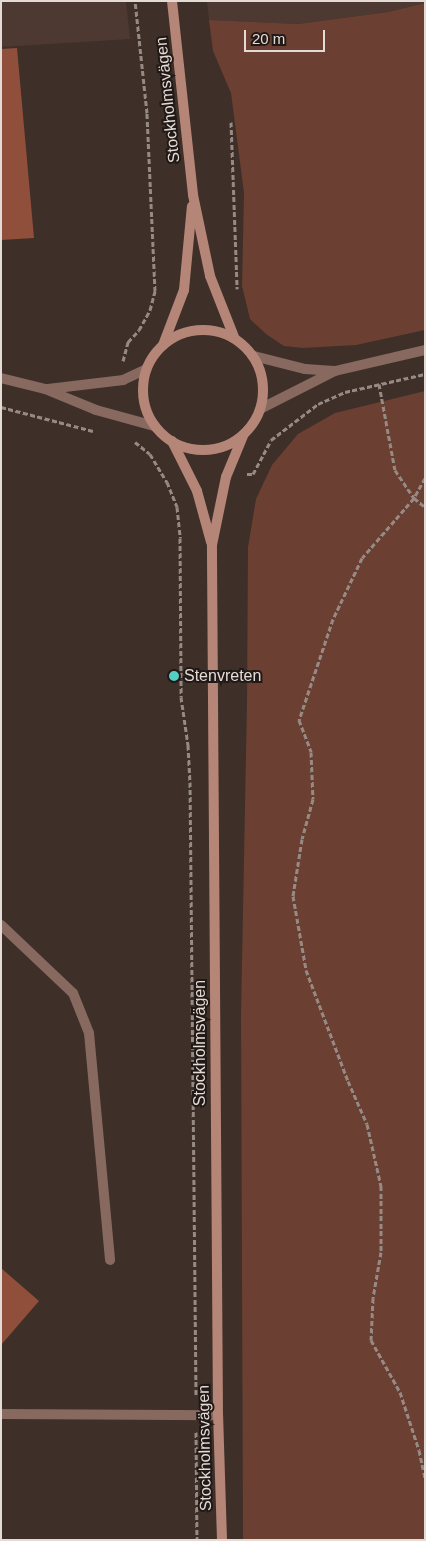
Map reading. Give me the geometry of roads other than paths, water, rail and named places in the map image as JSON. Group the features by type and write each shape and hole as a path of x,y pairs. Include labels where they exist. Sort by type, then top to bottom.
{"main road":[{"name":"Stockholmsvägen","path":"172,1 193,195 210,276 234,337"},
{"name":"Stockholmsvägen","path":"162,345 184,290 193,195"},
{"path":"197,329 216,330 234,337 254,356 264,381 262,408 244,436 221,448 196,450 172,442 154,426 143,395 146,369 162,345 178,334 197,329"},
{"name":"Stockholmsvägen","path":"222,1540 218,1415 212,545 226,477 244,436"},
{"name":"Stockholmsvägen","path":"172,442 192,481 212,545"}],"street":[{"path":"262,408 335,371 425,350"},
{"path":"254,356 305,370 335,371"},
{"path":"45,389 123,380 146,369"},
{"path":"1,378 45,389 96,410 154,426"},
{"path":"1,925 73,993 89,1033 110,1260"},
{"path":"1,1414 218,1415"}],"place":[{"name":"Stenvreten","path":"174,676"}]}
